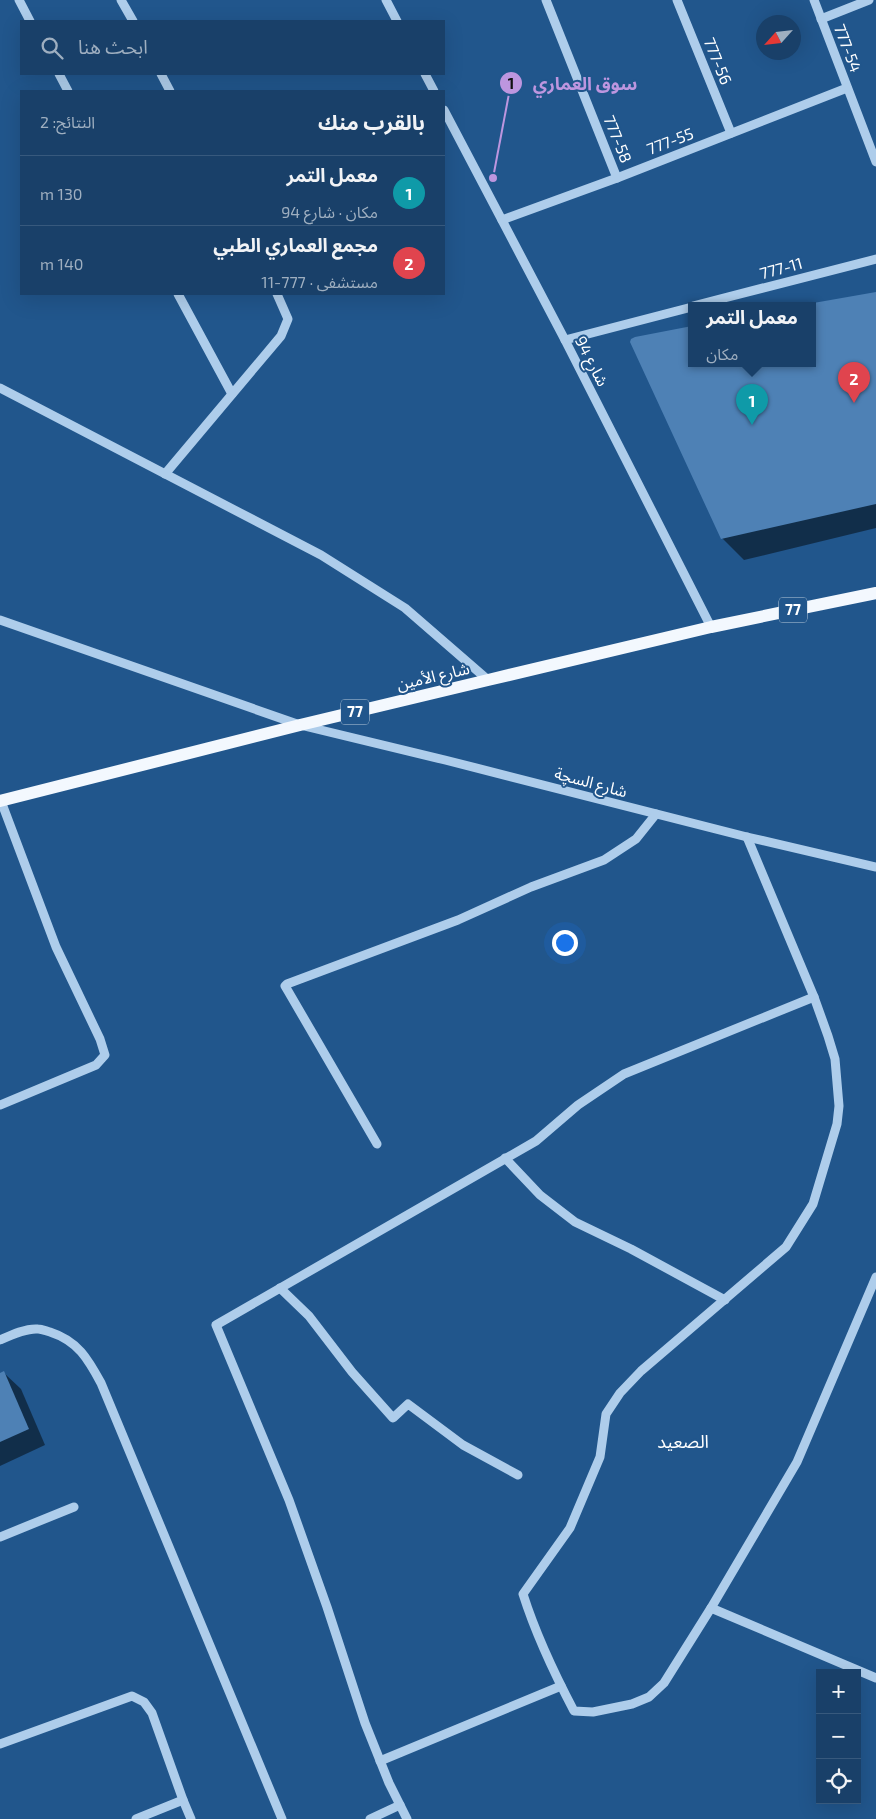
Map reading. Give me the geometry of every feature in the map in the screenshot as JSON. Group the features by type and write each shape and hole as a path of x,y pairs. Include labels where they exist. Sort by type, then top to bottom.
{"main road":[{"name":"شارع الأمين","path":"1,801 300,725 488,680 711,627 876,593"}],"street":[{"path":"19,0 29,20"},
{"path":"122,0 132,20"},
{"path":"386,0 396,20"},
{"name":"777-58","path":"546,0 617,178"},
{"name":"777-56","path":"677,0 731,133"},
{"name":"777-54","path":"814,0 876,162"},
{"path":"821,20 869,0"},
{"path":"60,75 67,90"},
{"path":"162,75 169,90"},
{"path":"426,75 433,90"},
{"name":"777-55","path":"502,220 617,178 847,88"},
{"name":"شارع 94","path":"445,112 565,340 711,627"},
{"name":"777-11","path":"709,302 876,259"},
{"path":"179,295 232,394"},
{"path":"165,474 281,336 288,319 278,295"},
{"name":"777-11","path":"565,340 688,307"},
{"path":"0,388 321,555 405,608 488,680"},
{"name":"شارع السچة","path":"0,620 300,725 747,837 876,867"},
{"path":"0,1105 96,1065 105,1055 100,1039 56,947 1,801"},
{"path":"377,1144 285,986 458,920 531,887 604,860 636,839 656,814"},
{"path":"747,837 814,997 828,1036 835,1059 839,1106 837,1124 813,1204 786,1247 641,1371 620,1393 606,1414 600,1457 570,1528 523,1594 533,1626 574,1710 593,1712 632,1704 649,1697 664,1683 711,1608 797,1462 876,1277"},
{"path":"407,1819 380,1762 365,1723 328,1607 290,1500 216,1325 536,1141 578,1105 624,1074 814,997"},
{"path":"505,1158 540,1195 575,1222 648,1258 725,1300"},
{"path":"280,1288 309,1316 352,1372 393,1418 408,1404 463,1445 518,1475"},
{"path":"0,1340 38,1329 62,1336 84,1353 89,1360 101,1384 282,1819"},
{"path":"0,1537 74,1507"},
{"path":"711,1608 876,1678"},
{"path":"380,1762 561,1686"},
{"path":"0,1744 132,1696 144,1702 152,1713 191,1819"},
{"path":"136,1819 183,1800"},
{"path":"370,1819 400,1805"}],"building":[{"path":"876,292 876,504 721,539 630,342 631,339 688,327 688,367 816,367 816,303"},
{"path":"4,1371 29,1429 0,1442 0,1373"}],"place":[{"name":"سوق العماري","path":"493,178"},
{"name":"مجمع العماري الطبي","path":"854,403"},
{"name":"معمل التمر","path":"752,425"}],"district":[{"name":"الصعيد","path":"683,1442"}]}
